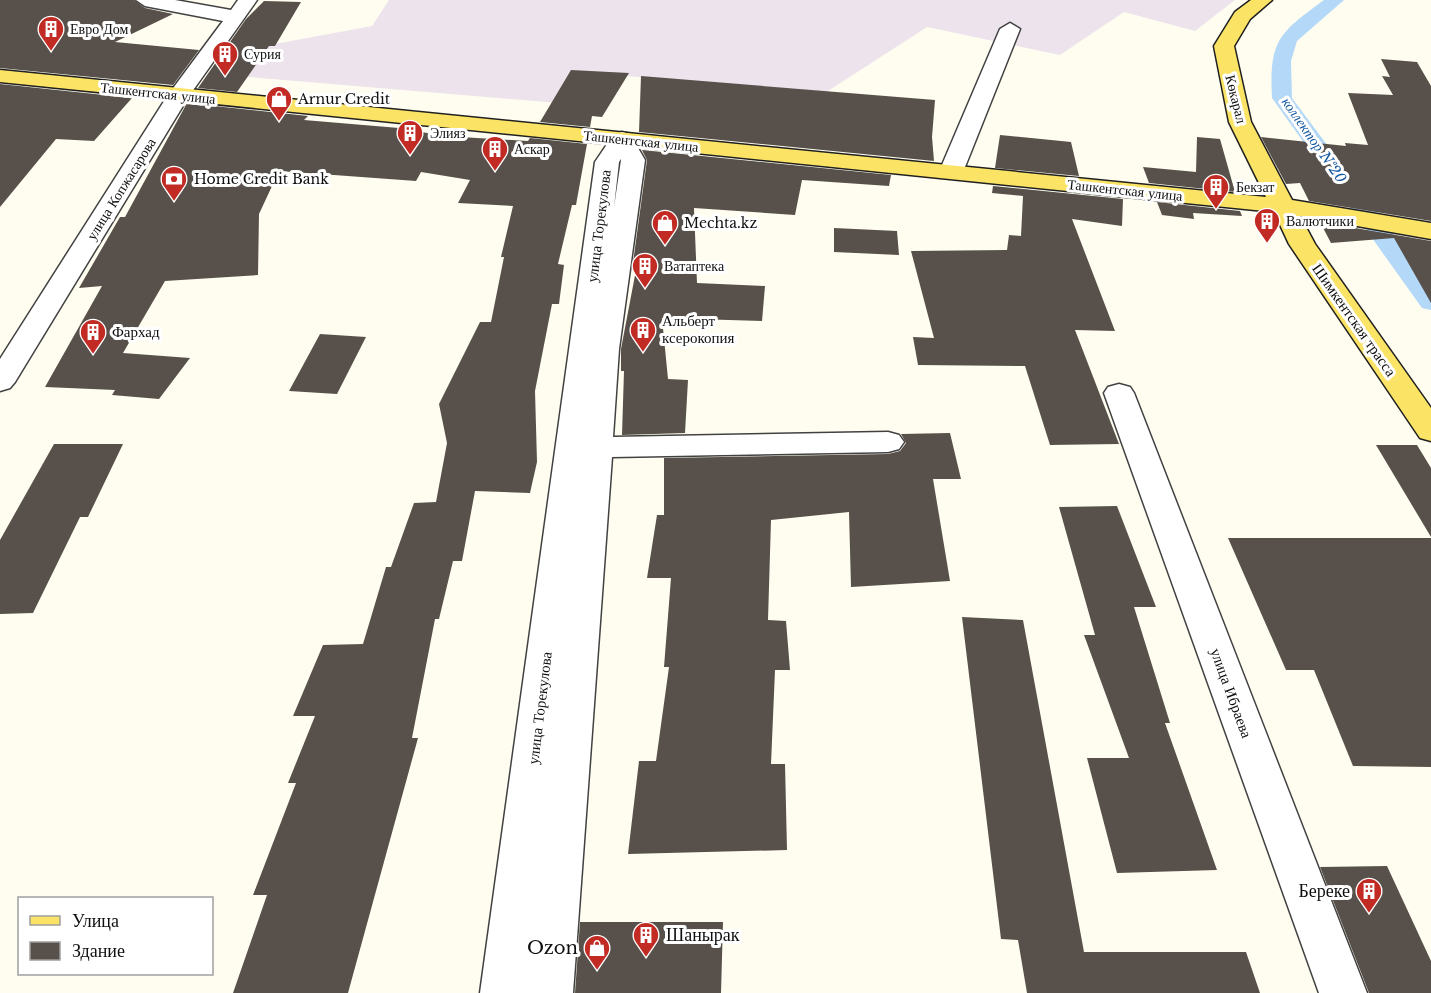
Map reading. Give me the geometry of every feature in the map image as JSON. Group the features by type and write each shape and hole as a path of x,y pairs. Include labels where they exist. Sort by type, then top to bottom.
{"main road":[{"name":"Көкарал","path":"1263,0 1242,16 1224,46 1240,122 1283,206"},
{"name":"Ташкентская улица","path":"0,76 1283,206 1431,231"},
{"name":"Шимкентская трасса","path":"1283,206 1302,244 1431,431"}],"street":[{"path":"146,0 235,17"},
{"name":"улица Копжасарова","path":"0,381 179,95 248,0"},
{"path":"951,172 1010,29"},
{"name":"улица Торекулова","path":"504,993 607,162 622,139 633,160 605,349 549,993"},
{"name":"улица Ибраева","path":"1119,393 1343,993"},
{"path":"597,447 888,442"}],"shaded area":[{"path":"389,0 1235,0 1195,31 1124,12 1060,55 927,27 825,93 579,72 558,103 213,74 226,53 372,26"}],"building":[{"path":"0,0 134,0 145,8 173,14 115,42 199,50 173,85 0,68"},
{"path":"264,1 301,2 275,46 269,46 237,92 198,88 246,19"},
{"path":"1381,59 1417,62 1431,86 1431,221 1309,201 1300,183 1286,184 1261,137 1346,146 1345,143 1368,145 1348,93 1393,95 1382,76 1390,77"},
{"path":"571,70 629,73 602,117 592,116 590,127 540,122"},
{"path":"641,76 935,100 932,137 934,161 639,132"},
{"path":"0,84 132,98 94,141 56,139 0,207"},
{"path":"187,103 308,116 304,120 399,128 444,136 528,141 530,138 587,144 576,205 572,205 558,264 564,265 559,304 552,304 535,391 537,462 530,493 475,491 462,561 453,561 439,619 435,619 412,738 418,738 348,993 233,993 267,895 253,895 296,783 288,783 315,716 293,716 323,645 363,644 386,567 391,567 414,503 436,502 447,443 439,404 480,322 491,322 504,257 501,257 513,206 458,203 470,180 421,172 416,181 279,171 259,214 258,275 165,281 123,353 190,358 159,399 112,395 115,390 45,387 102,286 79,288 120,217 125,217"},
{"path":"1000,135 1071,142 1079,176 995,168"},
{"path":"1197,137 1220,139 1235,192 1149,183 1143,167 1196,172"},
{"path":"642,150 891,175 889,186 802,180 795,215 694,208 697,283 765,286 762,321 662,318 668,379 688,380 685,433 622,435 624,371 621,371 621,349 636,270 632,270 647,160"},
{"path":"993,186 1123,199 1122,226 1072,219 1115,331 1075,330 1119,444 1050,445 1025,366 918,365 913,337 934,338 911,251 1007,250 1009,235 1021,236 1023,196 992,193"},
{"path":"1157,202 1240,211 1242,216 1193,213 1194,219 1162,215"},
{"path":"1320,222 1431,241 1431,303 1394,238 1331,243"},
{"path":"834,228 897,231 899,255 834,252"},
{"path":"320,334 366,337 337,394 289,391"},
{"path":"950,433 961,479 933,479 950,581 851,587 849,512 771,520 768,620 786,621 790,670 775,670 771,764 785,764 787,850 628,854 639,761 656,761 669,667 664,667 671,578 647,578 657,515 664,515 664,458 888,454 900,451 906,443 901,434"},
{"path":"54,444 123,444 88,517 80,517 33,613 0,614 0,540"},
{"path":"1376,445 1417,445 1431,468 1431,537"},
{"path":"1117,506 1156,607 1134,607 1170,723 1165,723 1217,870 1117,873 1087,758 1129,758 1084,635 1095,635 1059,507"},
{"path":"1228,538 1431,538 1431,767 1353,766 1314,670 1286,670"},
{"path":"962,617 1023,620 1084,952 1246,952 1260,993 1027,993 1018,940 1001,939"},
{"name":"Береке","path":"1387,866 1431,961 1431,993 1369,993 1320,867"},
{"name":"Шанырак","path":"580,922 723,922 721,993 575,993"}],"waterway":[{"name":"коллектор №20","path":"1335,0 1296,30 1288,39 1281,61 1282,98 1431,302"}],"place":[{"name":"Евро Дом","path":"51,52"},
{"name":"Сурия","path":"225,77"},
{"name":"Arnur Credit","path":"279,122"},
{"name":"Элияз","path":"410,156"},
{"name":"Аскар","path":"495,172"},
{"name":"Home Credit Bank","path":"174,202"},
{"name":"Бекзат","path":"1216,210"},
{"name":"Валютчики","path":"1267,244"},
{"name":"Mechta.kz","path":"665,246"},
{"name":"Ватаптека","path":"645,289"},
{"name":"Альберт ксерокопия","path":"643,353"},
{"name":"Фархад","path":"93,355"},
{"name":"Береке","path":"1369,914"},
{"name":"Шанырак","path":"646,958"},
{"name":"Ozon","path":"597,971"}]}
